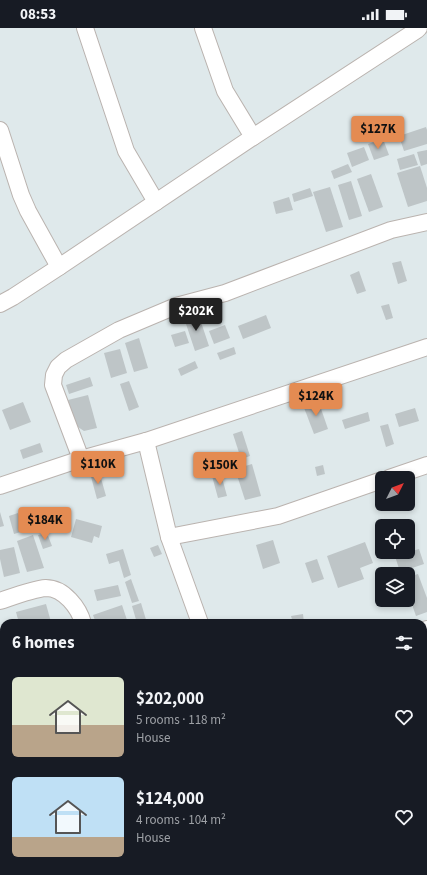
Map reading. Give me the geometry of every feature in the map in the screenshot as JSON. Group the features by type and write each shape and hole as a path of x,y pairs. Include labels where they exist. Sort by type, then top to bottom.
{"street":[{"path":"85,28 126,151 156,202"},
{"path":"202,28 225,91 253,137"},
{"path":"0,304 59,268 253,137 419,28"},
{"path":"0,130 21,195 59,268"},
{"path":"81,459 52,385 54,374 58,367 66,360 120,330 176,306 225,292 391,230 427,222"},
{"path":"0,486 81,459 146,441 427,347"},
{"path":"146,441 169,537 199,619"},
{"path":"409,471 427,465"},
{"path":"169,537 278,516 375,482"},
{"path":"0,601 47,588 64,595 76,608 82,619"}],"building":[{"path":"426,127 427,144 404,151 399,136"},
{"path":"383,139 389,155 374,160 368,144"},
{"path":"364,147 369,160 352,167 347,153"},
{"path":"427,150 427,164 421,166 417,152"},
{"path":"414,154 418,165 400,170 397,159"},
{"path":"348,164 352,172 334,179 331,171"},
{"path":"420,166 427,188 427,201 408,207 397,173"},
{"path":"371,174 383,207 369,212 357,179"},
{"path":"351,181 362,216 349,220 338,185"},
{"path":"330,187 343,227 326,232 313,192"},
{"path":"310,188 313,196 294,202 292,194"},
{"path":"289,197 293,210 276,214 273,202"},
{"path":"401,261 407,281 398,284 392,263"},
{"path":"359,271 366,291 357,294 350,275"},
{"path":"389,304 393,318 386,320 381,306"},
{"path":"198,313 209,346 195,351 184,318"},
{"path":"266,315 271,328 243,339 238,326"},
{"path":"225,325 230,338 214,344 209,331"},
{"path":"185,331 189,343 175,347 171,335"},
{"path":"139,338 148,368 134,372 125,343"},
{"path":"234,347 236,354 220,360 217,353"},
{"path":"120,349 127,373 111,378 104,353"},
{"path":"195,361 198,368 181,376 178,369"},
{"path":"90,377 93,386 69,394 66,385"},
{"path":"129,381 139,407 129,411 120,384"},
{"path":"88,395 97,428 84,431 75,425 68,400"},
{"path":"318,400 328,429 314,434 303,405"},
{"path":"23,402 31,422 10,430 2,410"},
{"path":"415,408 419,421 399,427 395,414"},
{"path":"368,412 370,421 345,429 342,420"},
{"path":"388,424 394,444 386,447 380,426"},
{"path":"242,431 250,456 241,459 233,434"},
{"path":"40,443 43,452 23,459 20,450"},
{"path":"252,464 261,496 245,500 235,469"},
{"path":"323,465 325,474 317,476 315,467"},
{"path":"99,471 106,496 97,499 90,473"},
{"path":"221,474 227,496 218,498 212,476"},
{"path":"0,512 4,526 0,527"},
{"path":"18,513 24,531 14,534 9,516"},
{"path":"76,519 102,526 99,538 94,536 92,543 71,537"},
{"path":"47,533 52,546 43,549 38,535"},
{"path":"33,535 44,568 27,572 17,541"},
{"path":"273,540 280,563 263,569 256,545"},
{"path":"365,542 373,563 360,568 364,579 338,588 327,556"},
{"path":"158,545 162,554 154,557 150,548"},
{"path":"14,547 20,573 4,577 0,559 0,550"},
{"path":"123,549 131,575 124,578 119,561 109,564 106,554"},
{"path":"419,549 424,564 415,567 398,567 396,559 415,559 415,550"},
{"path":"317,559 324,579 312,583 305,563"},
{"path":"418,574 427,598 427,612 416,616 413,607 415,607 415,575"},
{"path":"131,579 139,601 132,603 125,582"},
{"path":"118,585 121,596 97,601 94,590"},
{"path":"141,603 146,619 136,619 132,606"},
{"path":"46,604 50,619 18,619 16,612"},
{"path":"122,605 127,619 94,619 93,615"},
{"path":"303,614 304,619 292,619 291,616"}]}
